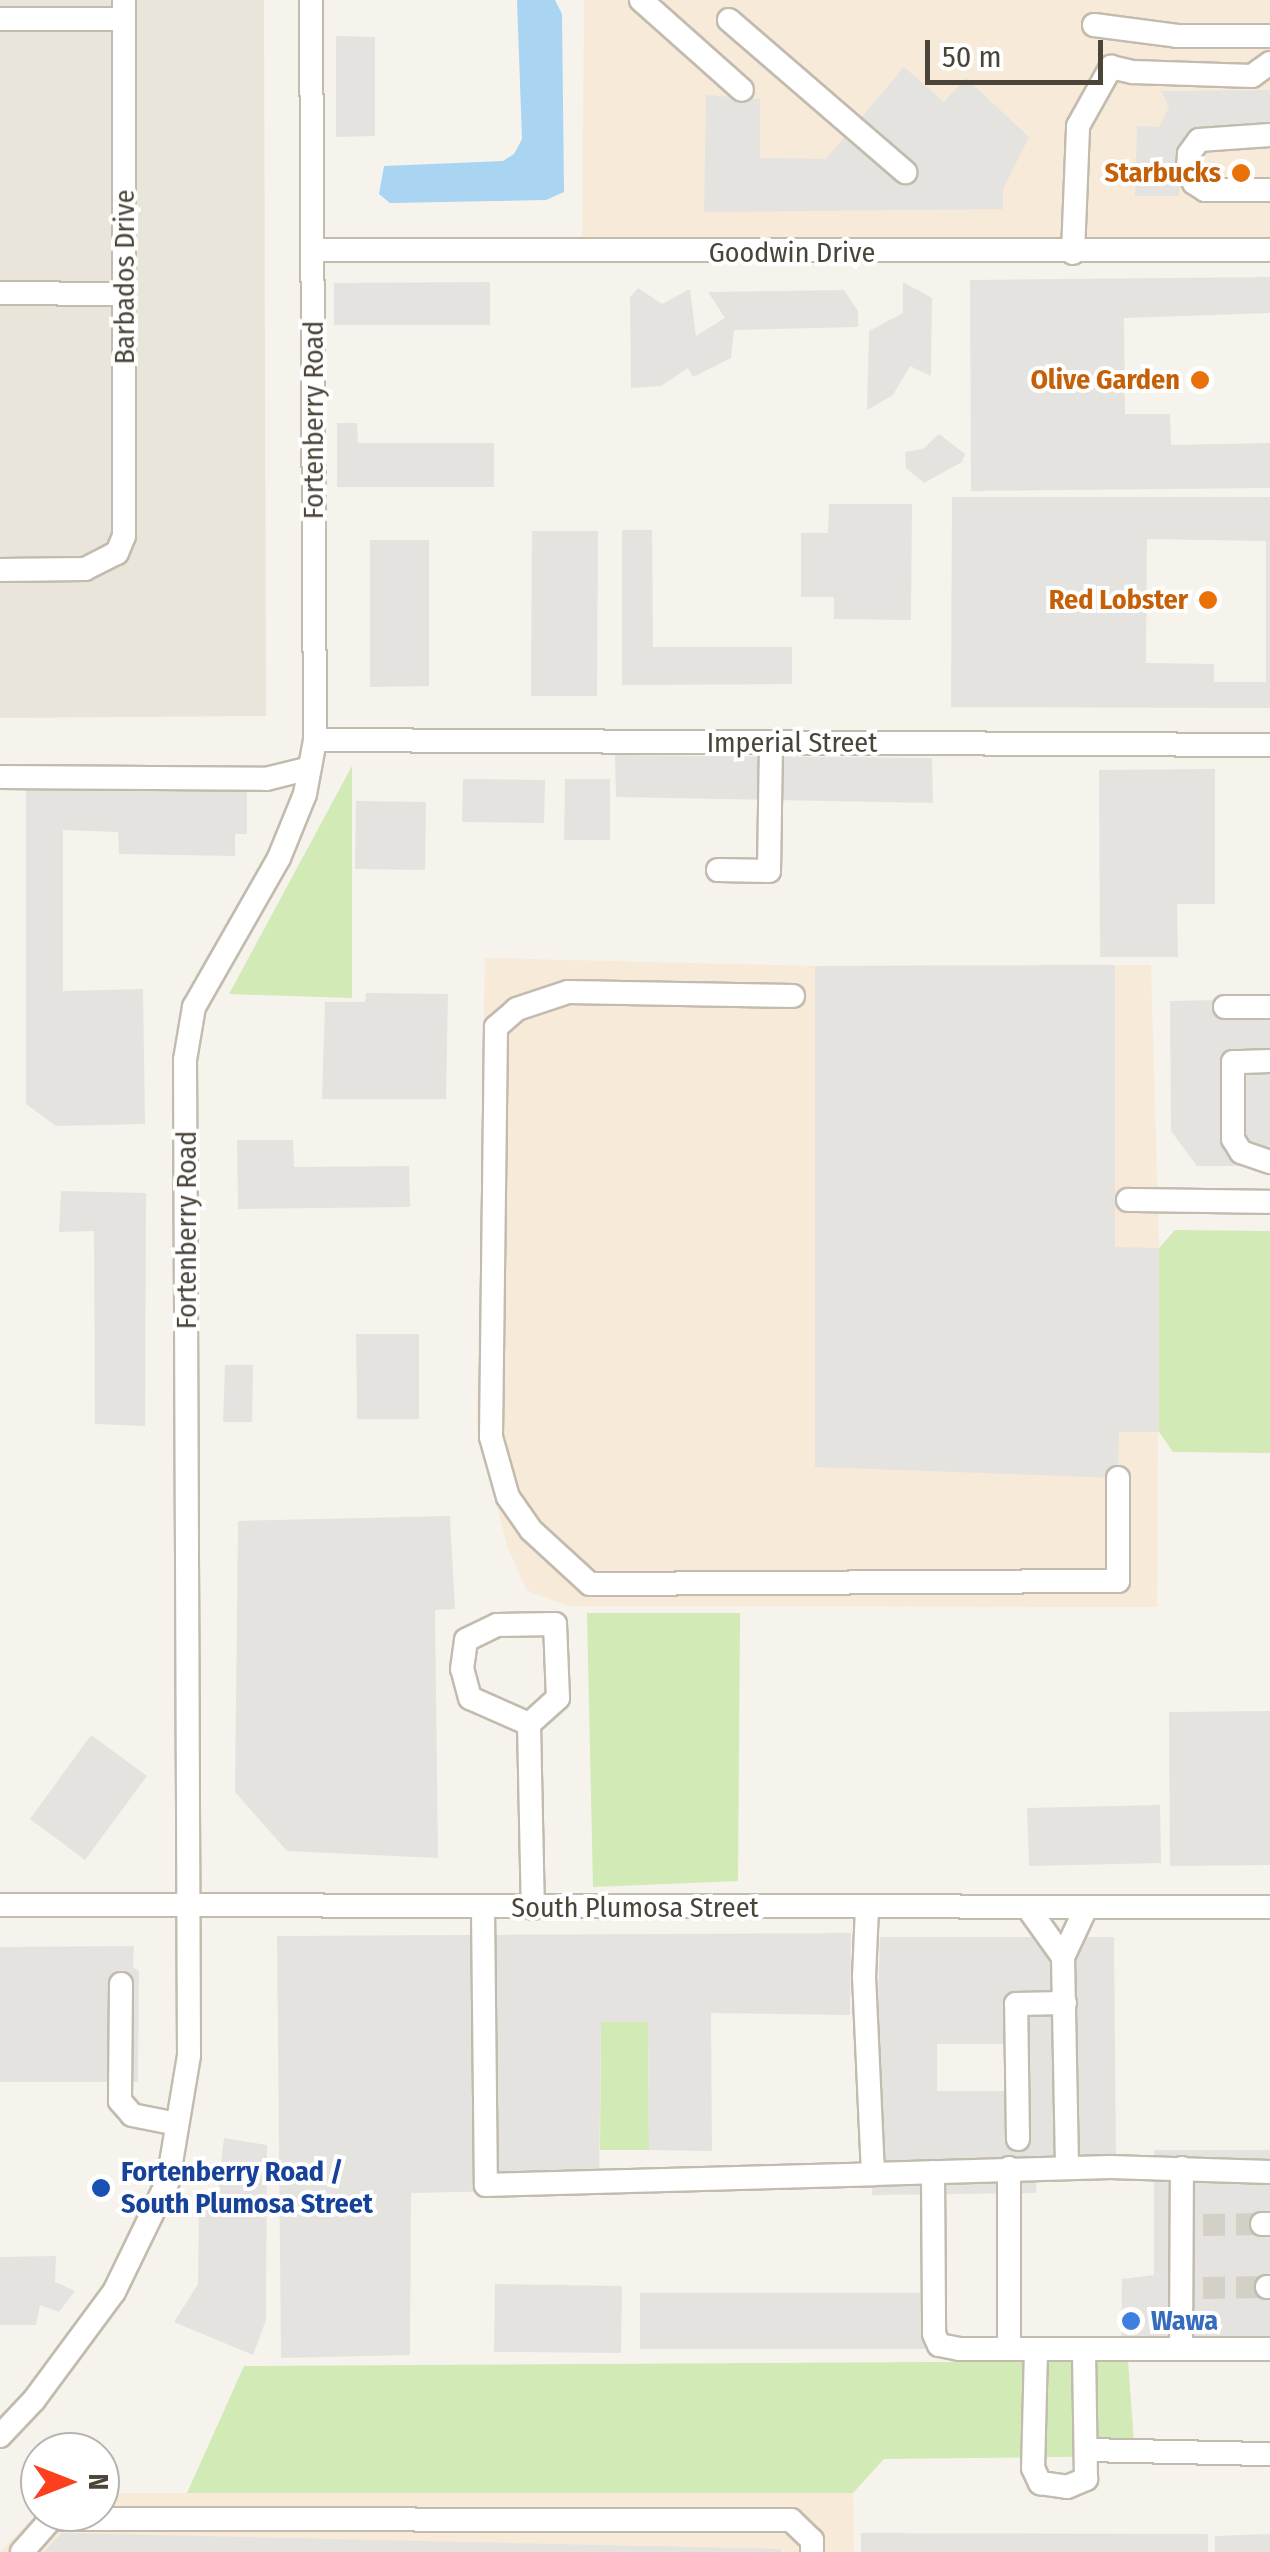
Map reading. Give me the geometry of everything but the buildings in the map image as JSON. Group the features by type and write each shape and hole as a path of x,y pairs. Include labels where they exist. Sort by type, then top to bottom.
{"street":[{"name":"Fortenberry Road","path":"0,2436 34,2400 114,2292 168,2181 189,2055 185,1060 194,1007 280,858 305,794 315,740 311,0"},
{"path":"641,0 742,90"},
{"path":"0,19 124,10"},
{"name":"Barbados Drive","path":"0,570 85,570 116,553 127,517 124,10"},
{"path":"729,20 905,172"},
{"path":"1111,67 1094,25 1176,36 1270,36"},
{"path":"1111,67 1252,76 1270,63"},
{"path":"1072,252 1078,126 1111,67"},
{"path":"1270,135 1199,140 1189,154 1188,169 1194,183 1204,190 1270,190"},
{"name":"Goodwin Drive","path":"314,250 1270,250"},
{"path":"0,293 124,294"},
{"name":"Imperial Street","path":"315,740 1270,745"},
{"path":"718,870 769,870 771,743"},
{"path":"0,777 266,779 310,768"},
{"path":"793,996 568,992 518,1009 496,1026 492,1437 508,1496 530,1530 590,1584 1118,1581 1118,1478"},
{"path":"1225,1006 1270,1007"},
{"path":"1270,1061 1233,1062 1234,1139 1241,1152 1270,1162"},
{"path":"1128,1200 1270,1202"},
{"path":"529,1724 470,1698 462,1669 466,1640 497,1624 555,1624 558,1698 529,1724 533,1908"},
{"name":"South Plumosa Street","path":"0,1905 1270,1907"},
{"path":"484,1908 486,2185 1009,2168 1270,2172"},
{"path":"1028,1908 1064,1957"},
{"path":"1066,2168 1064,1957 1086,1908"},
{"path":"867,1909 864,1977 872,2174"},
{"path":"121,1984 120,2101 132,2114 178,2124"},
{"path":"1018,2139 1016,2004 1065,2003"},
{"path":"1009,2168 1009,2348"},
{"path":"1181,2349 1192,2288 1192,2226 1182,2168"},
{"path":"932,2172 934,2334 938,2345 1270,2349"},
{"path":"1036,2349 1033,2468 1040,2482 1067,2488 1086,2479 1084,2349"},
{"path":"1087,2450 1270,2454"},
{"path":"22,2552 51,2519 139,2519 791,2520 812,2540 812,2552"}],"shaded area":[{"path":"0,0 264,0 266,716 0,718"},
{"path":"584,0 1270,0 1270,249 582,252"},
{"path":"336,36 375,37 375,136 336,137"},
{"path":"904,67 944,102 966,78 1029,137 1003,189 1003,209 704,212 706,95 760,99 760,158 826,159"},
{"path":"1270,90 1270,128 1182,147 1179,196 1135,196 1137,126 1159,127 1169,107 1161,91"},
{"path":"1270,277 1270,313 1124,318 1125,414 1170,414 1171,445 1270,443 1270,488 971,491 970,280"},
{"path":"490,282 490,325 334,325 334,283"},
{"path":"903,282 932,298 931,376 910,366 893,395 867,410 869,331 903,313"},
{"path":"638,288 662,304 690,289 696,336 725,318 708,292 844,290 858,311 858,327 734,330 731,358 693,377 688,368 661,386 631,388 630,297"},
{"path":"337,423 357,423 358,443 494,443 494,487 337,487"},
{"path":"939,434 965,454 962,462 924,483 906,468 905,452 923,449"},
{"path":"952,497 1270,497 1270,708 951,707","holes":["1147,539 1266,541 1266,682 1214,682 1214,664 1146,663"]},
{"path":"829,504 912,504 911,620 834,619 834,597 801,597 801,533 828,533"},
{"path":"622,530 652,530 653,647 792,647 792,684 622,685"},
{"path":"532,531 598,531 597,696 531,696"},
{"path":"370,540 429,540 429,686 370,687"},
{"path":"615,755 932,758 933,803 616,797"},
{"path":"1215,769 1215,904 1177,904 1178,957 1100,957 1099,770"},
{"path":"463,779 545,780 544,823 462,822"},
{"path":"565,779 610,779 610,840 564,840"},
{"path":"26,785 247,789 247,834 235,834 235,856 119,854 118,832 63,830 63,991 143,989 145,1124 56,1126 26,1104"},
{"path":"356,801 426,802 425,870 355,869"},
{"path":"485,958 815,966 1151,965 1159,1248 1157,1607 569,1606 527,1591 507,1546 477,1427"},
{"path":"1115,965 1115,1247 1159,1248 1159,1432 1119,1432 1118,1478 815,1467 815,966"},
{"path":"366,993 448,994 446,1099 322,1099 325,1002 365,1002"},
{"path":"1270,999 1270,1166 1197,1166 1171,1131 1170,1001"},
{"path":"237,1140 293,1140 294,1167 409,1166 410,1207 238,1209"},
{"path":"61,1191 146,1193 145,1426 95,1424 94,1231 59,1232"},
{"path":"356,1334 419,1334 419,1419 357,1419"},
{"path":"225,1365 253,1365 252,1422 223,1422"},
{"path":"450,1516 455,1609 435,1610 438,1858 287,1851 235,1792 238,1521"},
{"path":"1270,1711 1270,1865 1170,1866 1169,1712"},
{"path":"91,1735 147,1776 85,1860 30,1819"},
{"path":"1160,1805 1161,1863 1029,1866 1027,1808"},
{"path":"851,1933 850,2015 711,2013 712,2151 649,2150 648,2022 601,2022 599,2189 411,2193 410,2355 281,2358 277,1936"},
{"path":"880,1937 1114,1937 1116,2160 1037,2160 1036,2193 872,2195","holes":["937,2044 1005,2044 1005,2091 937,2091"]},
{"path":"134,1946 133,1967 139,1971 138,2082 0,2082 0,1947"},
{"path":"224,2138 267,2145 266,2320 253,2355 174,2322 198,2284 199,2200 217,2198"},
{"path":"1154,2150 1270,2150 1270,2354 1121,2354 1122,2279 1154,2275"},
{"path":"56,2256 55,2282 75,2291 59,2312 40,2305 36,2325 0,2325 0,2257"},
{"path":"495,2284 622,2286 621,2353 494,2352"},
{"path":"640,2293 927,2293 927,2349 640,2349"},
{"path":"120,2493 853,2493 854,2552 0,2552 20,2531 120,2532"},
{"path":"62,2533 781,2549 781,2552 44,2552"},
{"path":"861,2533 1208,2534 1208,2552 861,2552"},
{"path":"1270,2534 1270,2552 1215,2552 1215,2536"}],"green space":[{"path":"352,766 352,998 229,994"},
{"path":"1175,1230 1270,1231 1270,1453 1173,1452 1159,1432 1159,1248"},
{"path":"587,1613 740,1613 738,1881 593,1887"},
{"path":"601,2022 648,2022 649,2150 600,2150"},
{"path":"1128,2361 1135,2456 884,2459 853,2493 187,2493 244,2366"}],"water":[{"path":"517,0 555,0 562,14 564,192 546,200 390,203 379,194 384,166 503,161 514,154 522,139"}],"tunnel":[{"path":"1203,2225 1262,2224"},
{"path":"1203,2288 1267,2287"}],"place":[{"name":"Starbucks","path":"1241,173"},
{"name":"Olive Garden","path":"1200,380"},
{"name":"Red Lobster","path":"1208,600"},
{"name":"Fortenberry Road / South Plumosa Street","path":"101,2188"},
{"name":"Wawa","path":"1131,2321"}]}
